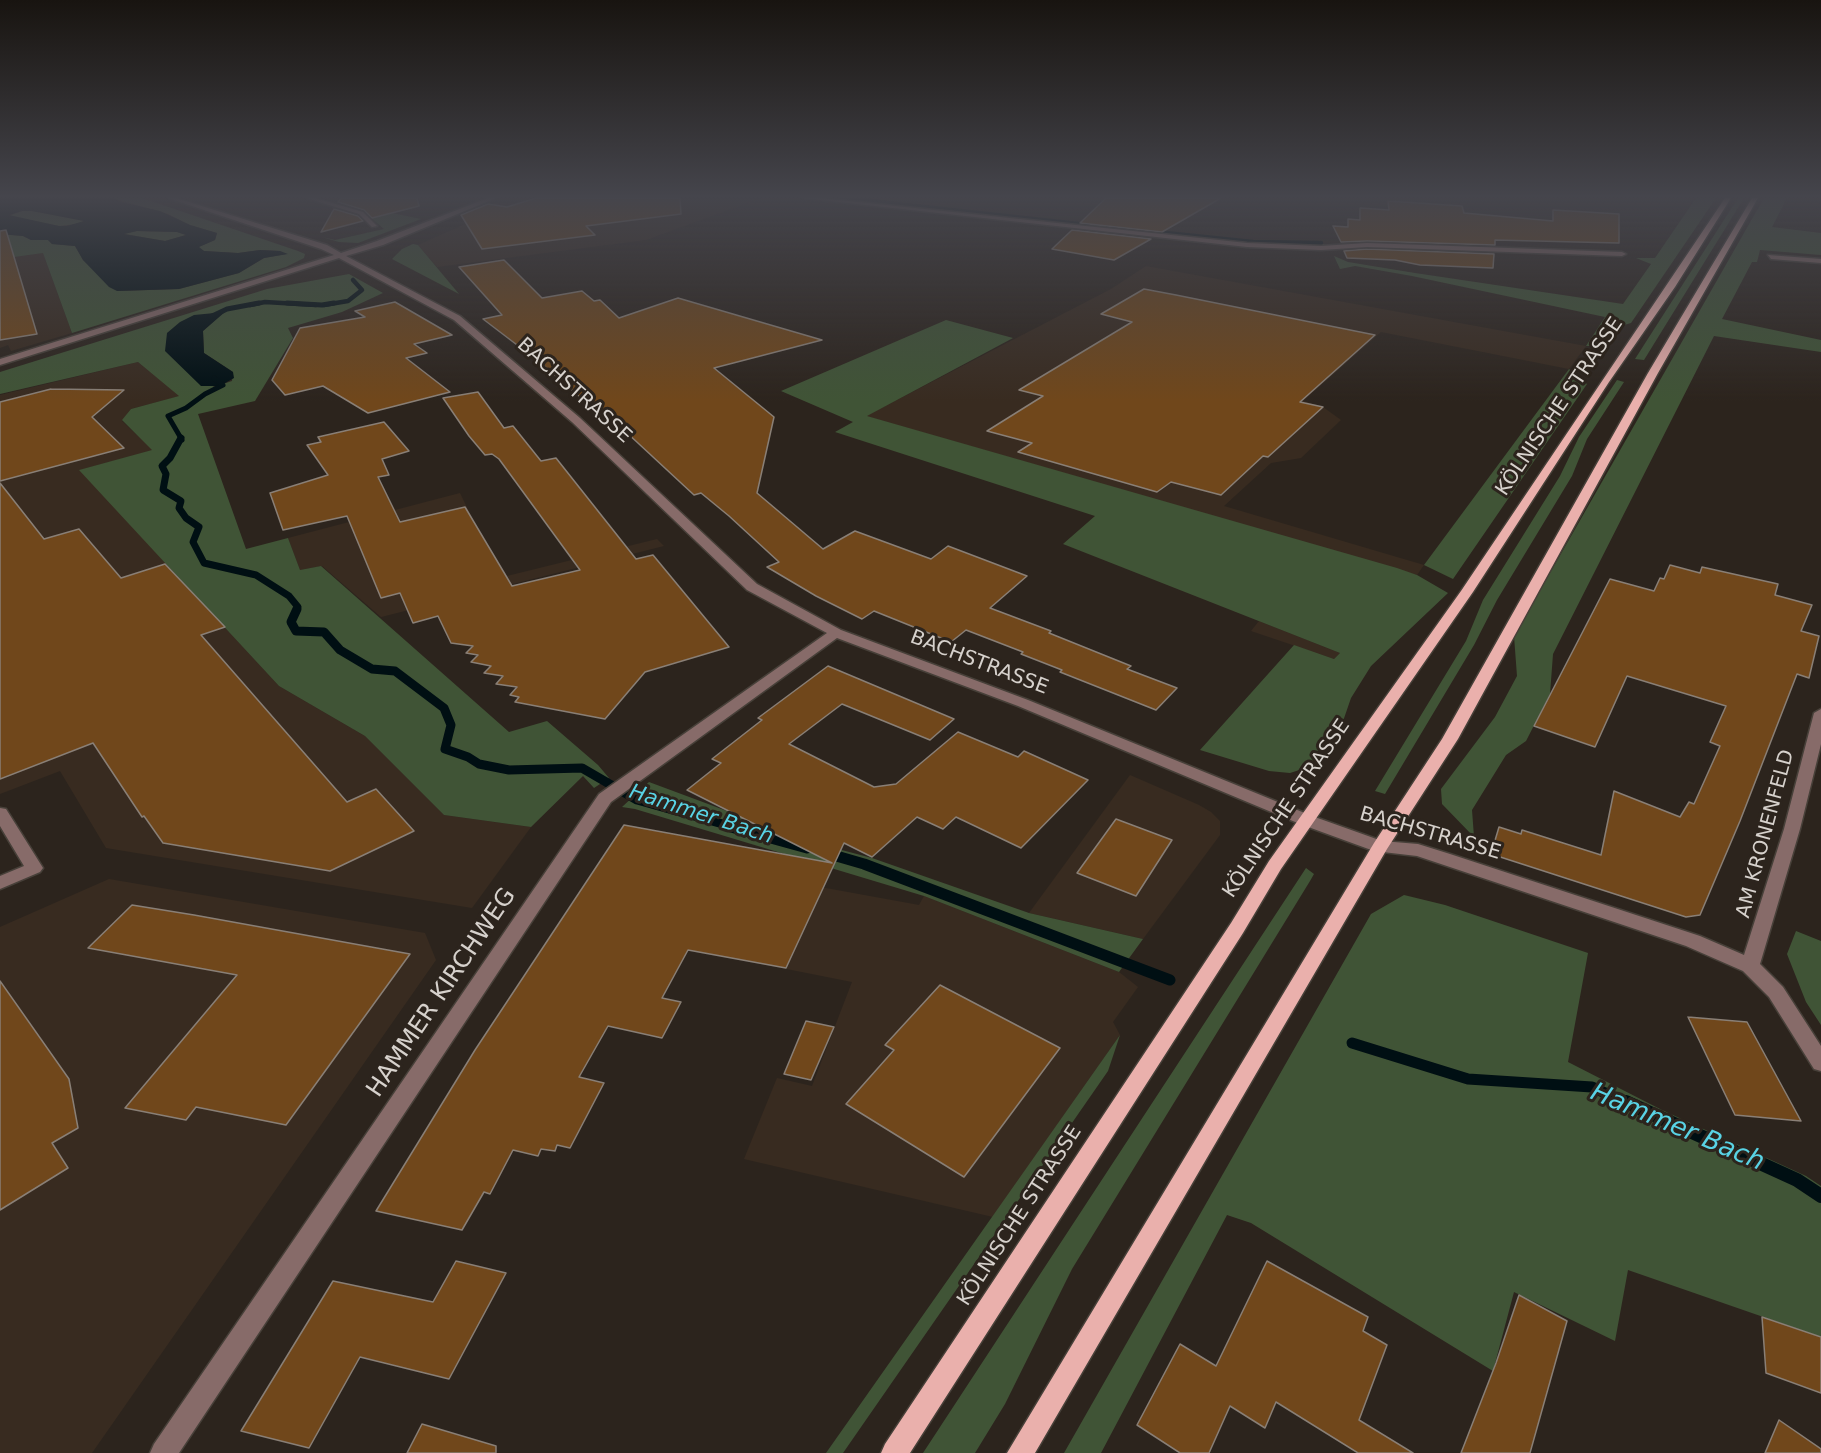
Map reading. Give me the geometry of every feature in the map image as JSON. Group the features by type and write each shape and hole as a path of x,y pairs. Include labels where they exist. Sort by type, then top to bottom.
{"main road":[{"name":"KÖLNISCHE STRASSE","path":"894,1453 1237,928 1275,865 1467,592 1615,365 1684,266"},
{"path":"1020,1453 1380,847 1450,739 1653,373 1715,266"}],"street":[{"path":"0,362 310,266"},
{"name":"BACHSTRASSE","path":"360,266 457,318 576,420 669,512 752,587 798,614 836,633 1023,703 1306,820 1380,847 1418,850 1693,941 1750,966 1776,992 1821,1063"},
{"name":"HAMMER KIRCHWEG","path":"163,1453 605,798 836,633"},
{"name":"AM KRONENFELD","path":"1750,966 1792,829 1821,713"},
{"path":"0,813 34,868 0,883"}],"shaded area":[{"path":"0,266 48,266 72,333 11,351 8,345 0,348"},
{"path":"89,266 251,266 239,273 179,289 117,291 109,287"},
{"path":"1146,266 1586,346 1569,369 1381,332 1303,401 1323,407 1341,420 1301,458 1271,463 1224,506 1424,565 1417,575 866,416 1111,289"},
{"path":"225,312 203,331 204,353 233,372 234,378 220,386 201,386 165,351 167,333 180,322 194,315"},
{"path":"138,362 180,396 131,409 122,421 153,450 80,470 279,686 365,736 444,815 531,827 472,908 106,848 60,771 0,794 0,395"},
{"path":"460,493 473,520 507,576 657,539 664,546 381,617 322,566 300,570 288,538"},
{"path":"1259,621 1340,653 1334,659 1251,631"},
{"path":"1130,775 1211,812 1220,821 1220,835 1143,939 1029,913"},
{"path":"683,862 919,905 924,896 1119,972 1138,987 1113,1022 1120,1035 993,1217 744,1159 777,1078 812,1086 852,982 681,948"},
{"path":"109,879 425,933 436,960 92,1453 0,1453 0,927"}],"green space":[{"path":"48,266 90,266 118,291 179,289 239,273 251,266 288,266 72,333"},
{"path":"405,266 435,266 459,294"},
{"path":"1339,266 1371,266 1623,304 1650,266 1670,266 1631,323 1617,327 1601,346 1586,346 1605,317 1412,276 1355,266 1340,269"},
{"path":"1695,266 1702,266 1644,360 1635,359"},
{"path":"1725,266 1750,266 1722,319 1821,340 1821,352 1714,336 1553,654 1550,694 1526,741 1506,755 1472,810 1474,837 1442,804 1441,789 1495,717 1517,676 1514,636"},
{"path":"349,274 383,293 342,312 288,328 293,338 255,401 198,414 246,549 288,538 300,570 321,566 509,732 547,721 598,765 609,778 594,788 583,776 531,827 444,815 365,736 279,686 79,470 152,450 122,420 131,409 179,396 138,362 0,394 0,372 267,289","holes":["224,312 203,331 204,353 233,372 232,381 214,387 167,333"]},
{"path":"946,320 1013,338 867,416 1397,568 1417,575 1448,593 1371,666 1351,698 1341,727 1318,764 1290,773 1269,771 1200,750 1294,645 1334,659 1340,653 1063,544 1095,516 835,432 853,422 781,391"},
{"path":"1569,369 1587,384 1453,579 1424,565"},
{"path":"1617,380 1624,382 1587,439 1572,476 1497,600 1474,645 1385,794 1375,791 1466,641 1483,600 1560,476 1579,437"},
{"path":"649,782 743,817 739,823 872,858 1029,913 1143,939 1119,972 924,896 622,807"},
{"path":"1306,868 1314,874 1072,1269 1005,1404 975,1453 923,1453"},
{"path":"1404,895 1445,905 1588,953 1568,1062 1662,1110 1806,1176 1821,1186 1821,1337 1628,1270 1615,1341 1514,1292 1493,1371 1251,1223 1227,1215 1101,1453 1064,1453 1371,914"},
{"path":"1796,931 1821,941 1821,1025 1806,1002 1787,954"},
{"path":"1120,1035 1108,1071 843,1453 826,1453"}],"building":[{"path":"0,266 17,266 37,334 0,340"},
{"path":"510,266 542,298 582,291 594,301 600,300 619,318 678,298 822,340 714,368 774,417 757,493 823,549 855,531 931,559 948,546 1027,576 990,608 1051,631 1049,633 1131,666 1127,669 1177,688 1156,710 1060,672 1062,670 1021,654 1023,652 966,630 951,642 874,611 862,619 816,596 767,567 779,562 729,516 701,493 694,495 625,431 620,432 542,364 483,319 502,315 459,267"},
{"path":"1440,266 1493,266 1493,268"},
{"path":"1144,289 1375,335 1300,402 1323,407 1268,457 1263,456 1221,495 1171,482 1157,492 1018,452 1032,443 987,431 1043,396 1019,390 1132,322 1101,314"},
{"path":"395,302 452,335 414,344 427,353 406,358 450,392 368,413 323,386 285,395 272,380 300,328 365,317 355,311"},
{"path":"51,389 124,390 92,417 124,448 0,481 0,402"},
{"path":"478,392 504,428 513,426 541,461 556,458 636,559 653,555 729,647 645,672 605,719 515,702 519,697 510,695 517,687 496,684 503,676 484,673 491,666 471,662 478,655 466,653 473,646 451,643 438,616 413,623 400,593 381,598 347,516 283,530 270,493 328,475 307,445 321,442 318,437 384,422 409,451 382,459 389,475 378,477 400,522 465,507 512,586 580,570 499,459 492,454 485,455 443,398"},
{"path":"0,483 44,539 79,529 121,578 165,564 225,627 201,635 347,802 376,789 414,831 330,871 163,843 144,816 142,817 93,743 0,779"},
{"path":"1670,565 1700,573 1702,567 1778,584 1775,595 1812,605 1801,631 1819,636 1809,678 1797,674 1740,821 1700,915 1686,917 1491,854 1499,827 1521,834 1522,830 1601,855 1614,791 1680,817 1689,802 1694,804 1720,746 1710,742 1726,706 1627,676 1595,747 1534,726 1610,579 1654,591 1660,578 1664,579"},
{"path":"828,666 954,719 930,740 842,704 789,744 874,787 896,784 958,732 1018,757 1024,751 1088,780 1021,848 956,817 943,829 917,817 872,857 844,843 786,968 688,950 662,998 681,1002 662,1038 608,1026 579,1077 604,1083 570,1148 557,1145 555,1151 541,1149 538,1156 513,1150 490,1194 484,1192 462,1230 376,1211 475,1050 624,825 832,863 687,790 721,763 712,759 762,720 758,718"},
{"path":"1116,819 1172,840 1136,896 1077,873"},
{"path":"132,905 410,954 286,1125 196,1107 186,1120 125,1108 237,975 88,948"},
{"path":"0,981 69,1079 78,1128 52,1143 68,1168 0,1210"},
{"path":"940,985 1060,1048 964,1177 846,1104 894,1050 885,1045"},
{"path":"1688,1017 1747,1022 1801,1121 1735,1115"},
{"path":"806,1021 834,1027 811,1080 784,1074"},
{"path":"456,1261 506,1273 449,1379 360,1357 309,1448 241,1431 333,1281 433,1302"},
{"path":"1267,1261 1368,1317 1363,1331 1387,1345 1359,1420 1413,1453 1358,1453 1276,1402 1265,1428 1230,1406 1209,1453 1180,1453 1137,1425 1180,1344 1216,1366"},
{"path":"1519,1295 1567,1321 1530,1453 1461,1453 1496,1363"},
{"path":"1762,1317 1821,1337 1821,1393 1766,1373"},
{"path":"1779,1420 1821,1449 1821,1453 1765,1453"},
{"path":"422,1424 496,1446 496,1453 407,1453"}],"waterway":[{"name":"Hammer Bach","path":"324,305 348,301 362,290 353,280"},
{"name":"Hammer Bach","path":"250,305 265,302 316,305"},
{"name":"Hammer Bach","path":"210,317 227,309 259,303"},
{"name":"Hammer Bach","path":"287,303 322,305 334,303"},
{"name":"Hammer Bach","path":"181,438 168,416 186,408 205,394 223,385 214,378"},
{"name":"Hammer Bach","path":"181,438 170,458 162,466 166,474 163,490 181,501 179,508 186,518 199,527 193,542 204,563 256,575 289,596 298,607 297,609"},
{"name":"Hammer Bach","path":"297,609 291,622 296,631 324,632 340,650 372,669 395,671 444,708 451,725 445,749 468,757 479,764 509,770 582,768 637,800 737,828"},
{"name":"Hammer Bach","path":"731,827 807,848"},
{"name":"Hammer Bach","path":"826,853 864,864 1170,980"},
{"name":"Hammer Bach","path":"1352,1043 1468,1079 1592,1087 1629,1104"},
{"name":"Hammer Bach","path":"1626,1102 1797,1180 1821,1196"}]}
